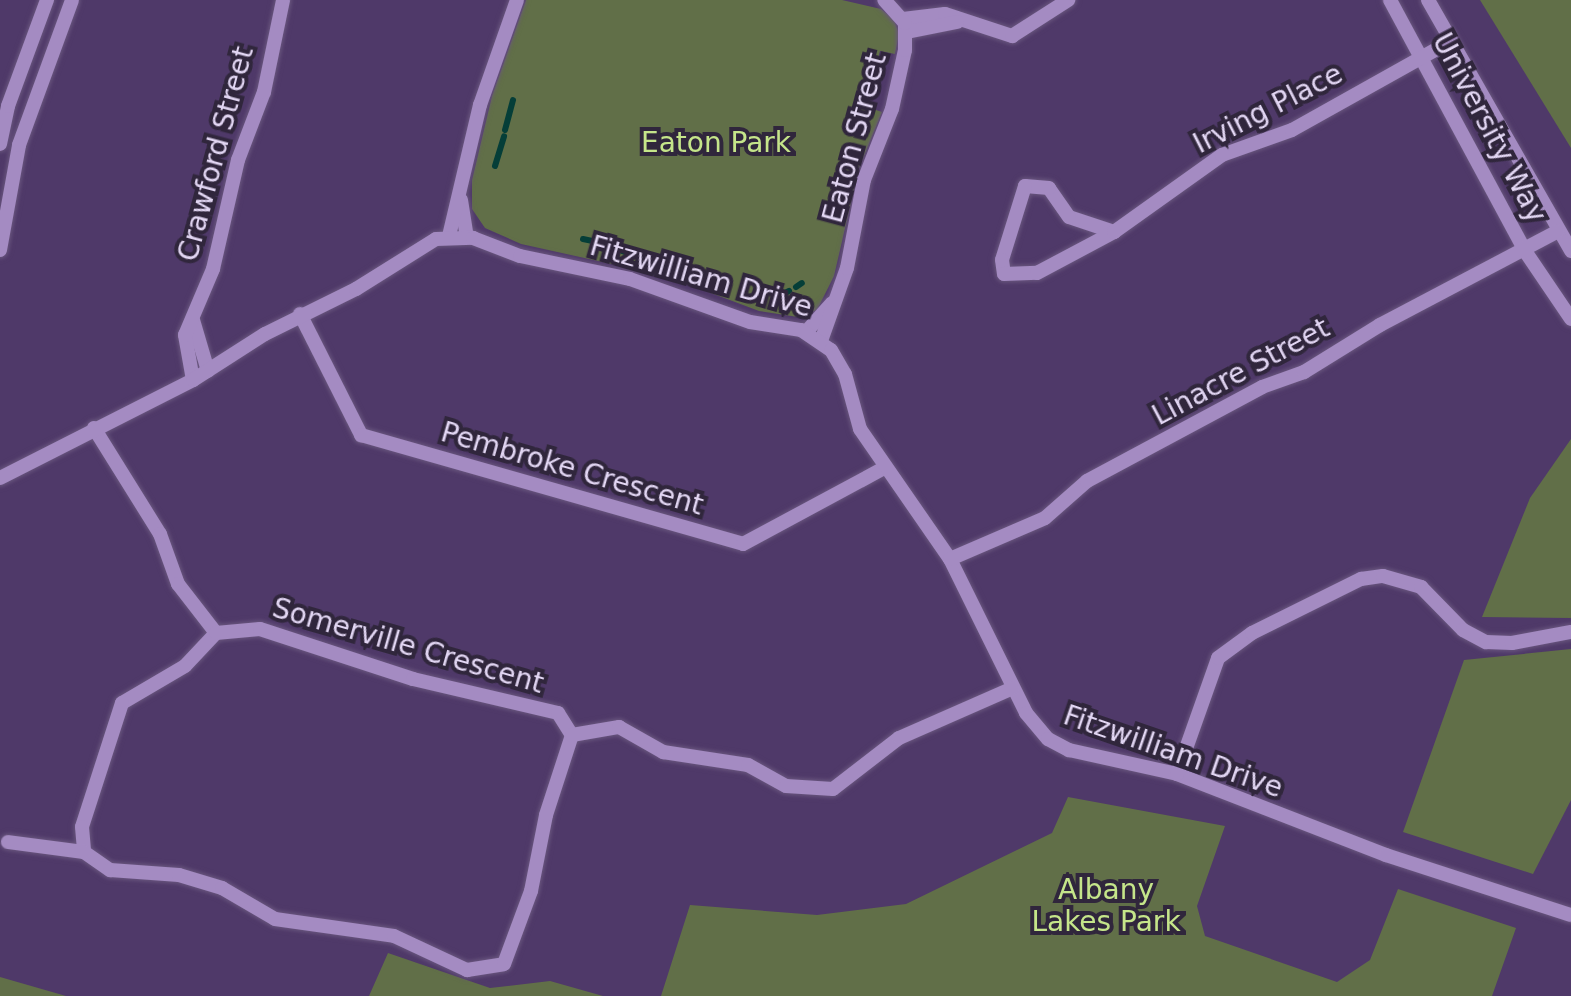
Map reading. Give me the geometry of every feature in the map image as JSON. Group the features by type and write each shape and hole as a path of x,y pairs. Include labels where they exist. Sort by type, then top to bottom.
{"street":[{"path":"0,144 8,106 47,0"},
{"path":"0,250 19,145 72,0"},
{"name":"Crawford Street","path":"193,380 184,337 213,269 238,160 261,102 283,0"},
{"path":"449,236 461,200 480,105 517,0"},
{"path":"884,0 905,25 962,21 1012,36 1068,0"},
{"name":"University Way","path":"1390,0 1525,251 1571,319"},
{"name":"University Way","path":"1428,0 1571,251"},
{"name":"Eaton Street","path":"821,341 832,302 850,258 864,180 895,102 905,25"},
{"name":"Irving Place","path":"1114,232 1069,217 1049,188 1025,186 1005,246 1004,274 1037,273 1114,232 1222,155 1292,130 1451,41"},
{"path":"461,200 467,237"},
{"name":"Linacre Street","path":"950,559 1045,518 1087,481 1262,387 1304,372 1380,325 1558,231"},
{"name":"Fitzwilliam Drive","path":"0,478 193,380 300,314 356,289 421,246 449,236 467,237 520,256 655,286 750,322 806,332 821,341 842,367 860,429 950,559 1026,713 1057,745 1177,774 1386,855 1571,915"},
{"name":"Eaton Street","path":"806,332 832,302"},
{"name":"Pembroke Crescent","path":"300,314 361,435 743,544 886,467"},
{"path":"193,320 208,371"},
{"path":"84,852 82,827 122,703 185,666 216,633 178,584 160,534 94,428"},
{"path":"1177,774 1218,658 1252,633 1361,579 1383,576 1421,587 1463,630 1486,642 1512,643 1571,632"},
{"name":"Somerville Crescent","path":"216,633 260,629 413,679 558,713 572,735"},
{"path":"8,842 84,852 110,870 179,875 222,888 275,919 394,936 467,970 504,964 531,891 546,815 572,735 619,727 663,752 748,765 786,786 833,789 899,738 1013,688"}],"green space":[{"name":"Eaton Park","path":"526,0 842,0 881,9 894,20 899,34 895,54 880,51 867,107 882,112 859,168 834,276 817,310 798,317 759,311 666,276 521,244 485,228 472,209 472,180 492,96"},
{"path":"1480,0 1571,0 1571,148"},
{"path":"1571,439 1571,618 1482,617 1530,498"},
{"path":"1571,649 1571,800 1533,874 1403,832 1464,660"},
{"name":"Albany Lakes Park","path":"1068,797 1225,826 1197,906 1205,936 1337,982 1370,960 1398,889 1516,928 1492,996 661,996 690,905 817,915 906,904 1052,833"},
{"path":"388,953 490,988 550,981 603,996 369,996"},
{"path":"0,977 66,996 0,996"}],"waterway":[{"path":"505,130 513,100"},
{"path":"495,166 504,136"},
{"path":"583,239 597,242"},
{"path":"622,251 679,269"},
{"path":"796,287 802,283"},
{"path":"781,295 789,291"}]}
